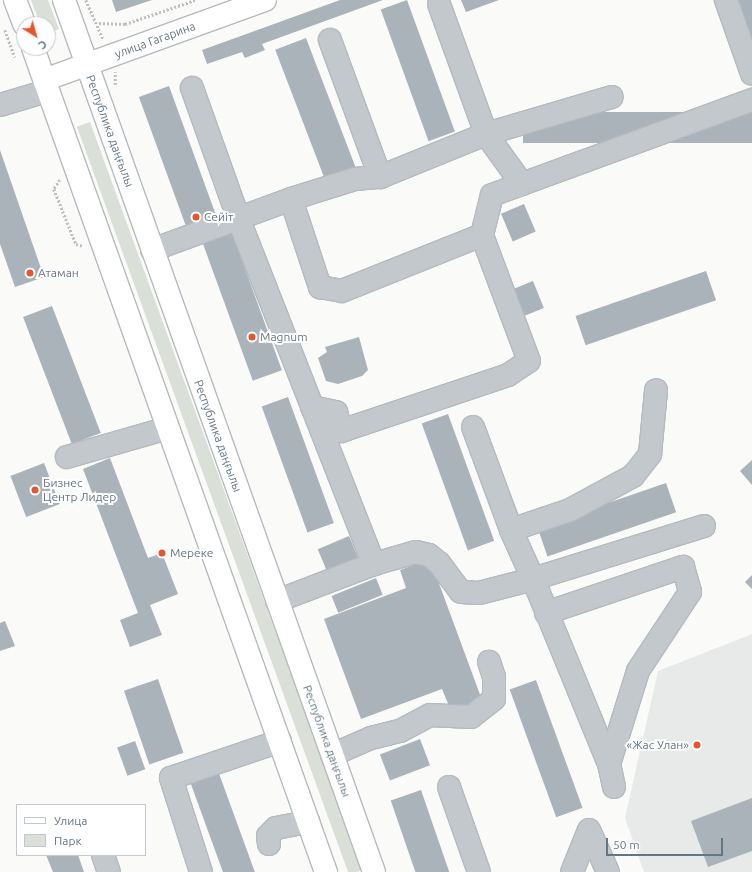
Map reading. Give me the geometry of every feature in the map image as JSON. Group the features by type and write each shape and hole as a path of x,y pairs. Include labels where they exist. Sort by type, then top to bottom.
{"main road":[{"path":"15,0 21,16"},
{"name":"Республика даңғылы","path":"64,0 374,872"},
{"name":"улица Гагарина","path":"46,85 86,65 265,0"},
{"path":"25,56 46,85 326,872"}],"street":[{"path":"726,0 752,74"},
{"path":"439,4 486,134 522,184"},
{"path":"330,40 380,176"},
{"path":"0,104 46,85"},
{"path":"192,88 239,220 374,564"},
{"path":"152,250 239,220 292,199 355,179 380,176 486,134 612,97"},
{"path":"312,407 336,412 341,431 508,375 528,361 482,235 492,195 752,100"},
{"path":"292,199 320,287 342,291 482,235"},
{"path":"511,530 570,510 634,476 650,454 656,390"},
{"path":"473,427 511,530 533,579 546,614 609,764 614,787"},
{"path":"68,457 168,428"},
{"path":"277,601 374,564 416,552 429,555 460,592 470,594 533,579 704,526"},
{"path":"546,614 683,567 690,592 638,671 609,764"},
{"path":"332,755 370,738 400,731 430,715 471,717 494,699 494,677 489,662"},
{"path":"201,872 171,778 280,741"},
{"path":"449,787 479,872"},
{"path":"269,844 268,836 276,828 308,822"},
{"path":"572,872 590,830 608,872"},
{"path":"103,856 110,872"}],"path":[{"path":"86,0 99,23 125,24 195,0"},
{"path":"3,24 16,43"},
{"path":"58,174 60,182 54,189 76,244 88,248"}],"shaded area":[{"name":"«Жас Улан»","path":"752,634 752,872 644,872 625,818 658,671"}],"green space":[{"path":"31,0 48,0 54,16 37,16"},
{"path":"56,21 59,29 56,30"},
{"path":"90,122 362,870 357,872 348,872 77,127"}],"building":[{"path":"112,0 152,0 116,12"},
{"path":"340,0 383,0 262,44 265,50 245,58 242,52 207,64 202,50"},
{"path":"407,0 455,132 429,141 381,10"},
{"path":"461,0 499,0 466,12"},
{"path":"736,0 752,0 752,46"},
{"path":"306,38 357,170 326,181 275,50"},
{"path":"169,86 218,219 187,230 139,97"},
{"path":"523,112 752,112 752,143 523,143"},
{"path":"0,150 44,277 15,287 0,244"},
{"path":"524,204 536,232 513,241 501,214"},
{"path":"232,233 282,370 253,381 203,244"},
{"path":"706,271 716,300 586,345 576,316"},
{"path":"533,281 544,308 520,318 509,291"},
{"path":"52,306 101,433 72,444 23,317"},
{"path":"359,337 368,370 362,376 338,384 326,381 318,358 327,352 325,347"},
{"path":"288,397 334,523 308,532 262,407"},
{"path":"448,414 494,541 468,550 422,424"},
{"path":"110,458 148,558 162,553 178,594 150,605 162,635 130,647 120,620 138,613 83,469"},
{"path":"752,460 752,485 740,471"},
{"name":"Бизнес Центр Лидер","path":"44,463 60,504 26,517 10,476"},
{"path":"666,483 676,512 548,557 537,527"},
{"path":"349,536 359,560 328,573 318,549"},
{"path":"430,559 482,700 451,711 442,689 361,719 324,619 406,588 400,570"},
{"path":"752,575 752,589 745,582"},
{"path":"376,578 383,595 338,613 331,596"},
{"path":"5,621 15,646 0,651 0,623"},
{"path":"158,679 183,753 149,764 124,691"},
{"path":"536,680 583,808 556,817 510,690"},
{"path":"420,739 430,765 390,781 380,754"},
{"path":"135,741 145,769 127,776 117,747"},
{"path":"217,768 255,872 223,872 189,778"},
{"path":"421,790 449,872 415,872 391,800"},
{"path":"752,798 752,851 708,867 691,821"},
{"path":"46,856 78,856 84,872 53,872"}],"place":[{"name":"Сейіт","path":"196,217"},
{"name":"Атаман","path":"30,273"},
{"name":"Magnum","path":"252,337"},
{"name":"Бизнес Центр Лидер","path":"35,490"},
{"name":"Мереке","path":"162,553"},
{"name":"«Жас Улан»","path":"697,745"}]}
